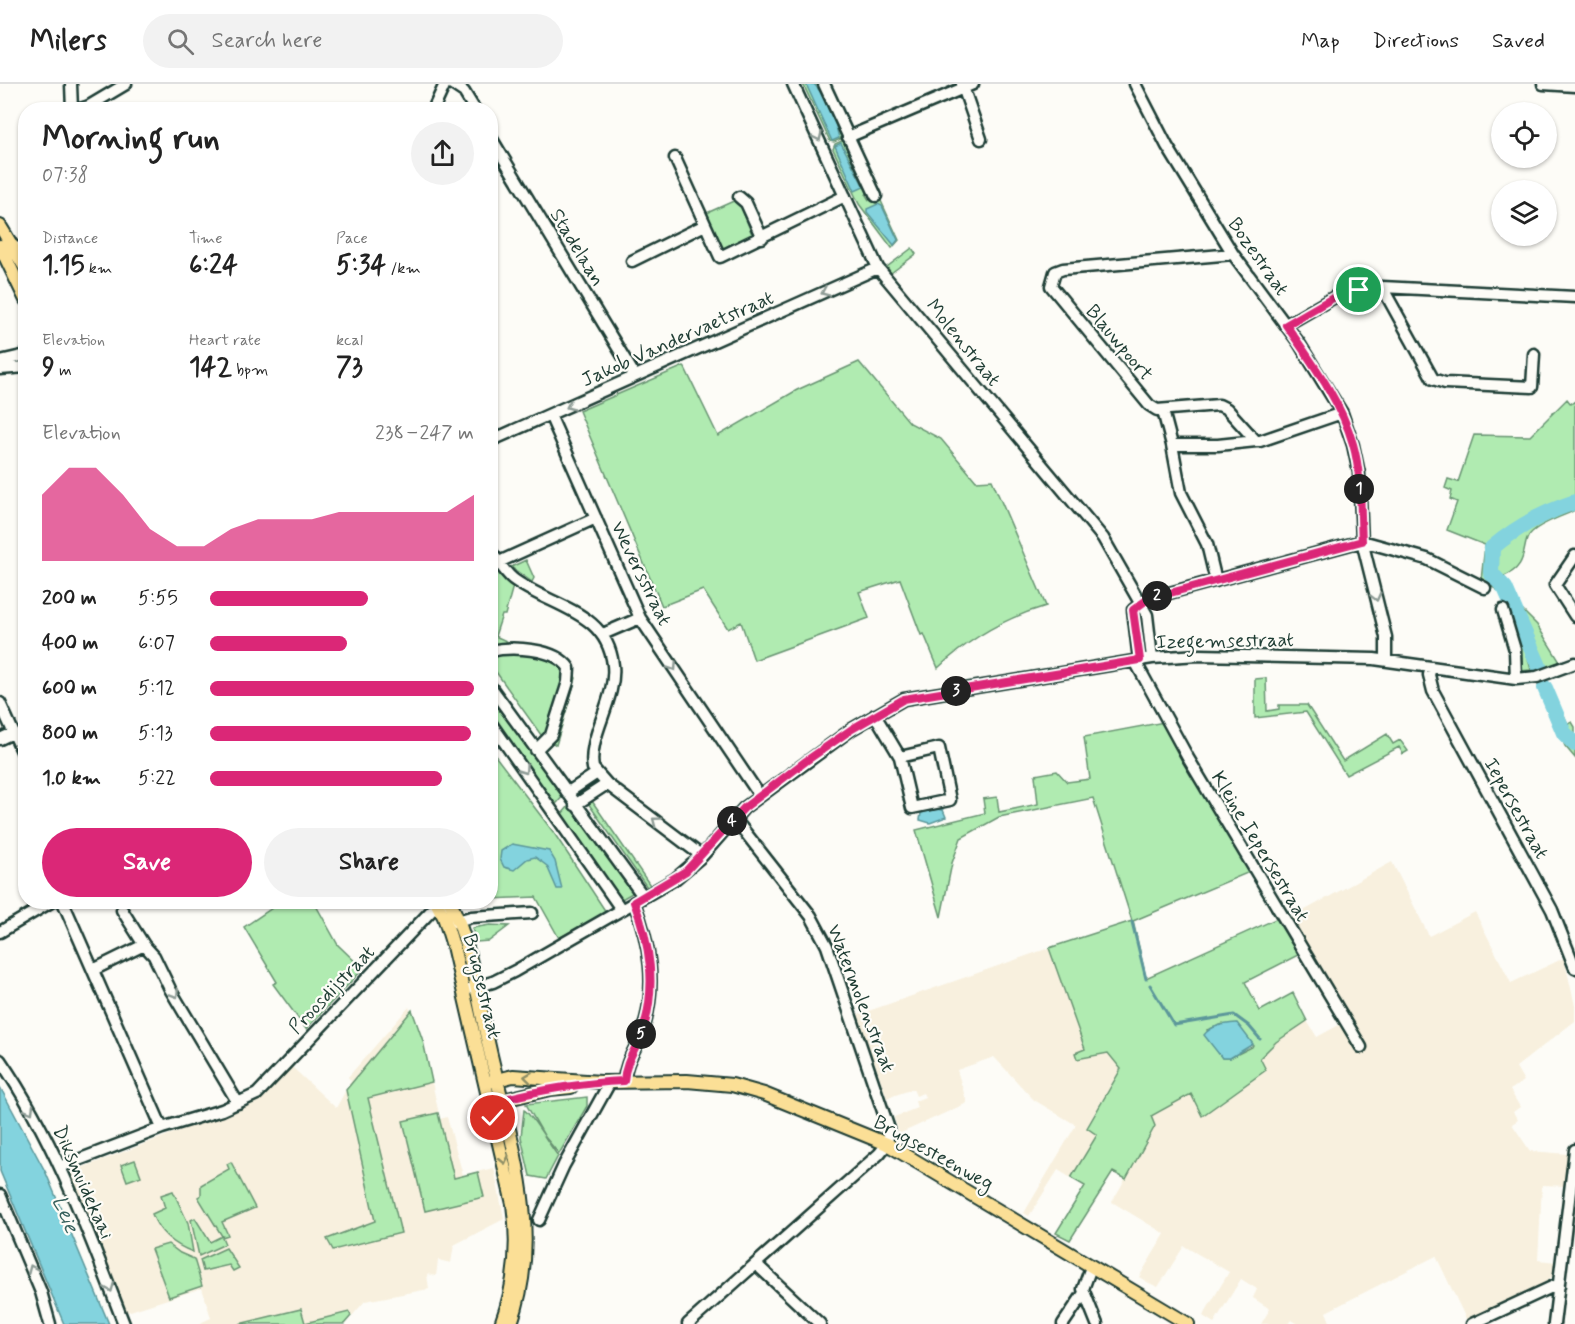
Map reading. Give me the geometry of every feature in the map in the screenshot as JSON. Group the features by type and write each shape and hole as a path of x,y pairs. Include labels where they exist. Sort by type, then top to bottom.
{"main road":[{"path":"0,226 8,247 18,263"},
{"name":"Brugsestraat","path":"447,909 453,922 496,1102"},
{"name":"Brugsesteenweg","path":"491,1081 513,1076 606,1082 687,1081 732,1085 792,1105 886,1144 1188,1324"},
{"name":"Brugsesteenweg","path":"496,1102 550,1089 589,1086 606,1082"},
{"path":"496,1102 517,1230 514,1281 501,1324"},
{"path":"496,1102 520,1177 525,1227 523,1277 510,1324"}],"street":[{"path":"71,84 72,102"},
{"path":"100,102 126,84"},
{"path":"437,102 445,84"},
{"path":"452,84 464,92 470,102"},
{"name":"Molenstraat","path":"793,84 878,268 1103,538 1147,615 1152,658"},
{"path":"824,84 876,196"},
{"name":"Bozestraat","path":"1135,84 1167,146 1233,255 1286,325 1342,414 1353,444 1359,473 1362,541 1386,637 1386,660"},
{"path":"1544,84 1575,86"},
{"path":"848,137 966,85 981,139"},
{"name":"Stadelaan","path":"498,149 635,376"},
{"path":"675,158 720,257 786,227 806,213 845,196"},
{"path":"739,197 746,203 762,238"},
{"path":"632,261 705,225"},
{"name":"Blauwpoort","path":"1163,411 1149,405 1054,293 1051,286 1052,279 1055,273 1063,269 1233,255"},
{"name":"Jakob Vandervaetstraat","path":"498,438 878,268"},
{"path":"1382,287 1433,379 1445,383 1532,387 1534,354"},
{"path":"1286,325 1338,295 1382,287 1575,297"},
{"path":"0,361 18,357"},
{"path":"0,369 18,367"},
{"path":"1216,580 1207,544 1181,493 1163,411 1219,405 1227,409 1256,441"},
{"path":"1172,445 1218,445 1256,441 1342,414"},
{"name":"Weversstraat","path":"550,415 640,618 760,796"},
{"path":"596,518 499,562 513,579 585,617 603,634 610,646 614,672 592,762 597,773 607,784 702,856"},
{"path":"1137,661 1133,610 1141,603 1216,580 1362,541 1427,559 1485,588"},
{"path":"1575,555 1555,585 1575,616"},
{"path":"1503,610 1515,650 1516,680"},
{"path":"603,634 640,618"},
{"path":"498,651 530,650 560,658 569,668 568,682 551,735 536,750"},
{"name":"Izegemsestraat","path":"469,989 493,982 515,971 675,879 702,856 734,818 760,796 806,761 875,715 904,699 1152,658 1260,654 1386,660 1516,680 1537,677 1575,663"},
{"name":"Kleine Iepersestraat","path":"1137,661 1188,758 1361,1047"},
{"name":"Iepersestraat","path":"1431,667 1429,675 1433,691 1552,910 1575,968"},
{"path":"498,697 639,899 646,934 651,981 643,1030 625,1066 624,1081"},
{"path":"0,702 18,743"},
{"path":"875,715 900,757 912,812 951,804 939,748 900,757"},
{"path":"0,738 13,733"},
{"path":"498,733 621,909"},
{"path":"554,811 571,799 597,773"},
{"path":"571,799 607,784"},
{"name":"Watermolenstraat","path":"734,818 811,916 827,946 889,1124 886,1144"},
{"path":"0,932 39,909"},
{"path":"66,909 162,1128"},
{"name":"Proosdijstraat","path":"60,1167 162,1128 238,1103 257,1094 434,909"},
{"path":"122,910 144,945 154,956 170,988 238,1103"},
{"path":"453,922 532,913"},
{"path":"93,970 144,945"},
{"name":"Diksmuidekaai","path":"0,1060 42,1131 60,1167 124,1324"},
{"path":"539,1220 606,1082"},
{"path":"688,1324 757,1265 879,1154 886,1144"},
{"path":"1554,1324 1575,1150"},
{"path":"0,1196 38,1285 50,1324"},
{"path":"757,1265 820,1324"},
{"path":"1092,1267 1085,1280 1084,1293 1097,1324"},
{"path":"1472,1324 1554,1286 1559,1286"},
{"path":"1063,1324 1084,1293"}],"shaded area":[{"path":"1392,862 1429,936 1475,912 1511,983 1564,958 1575,1006 1575,1021 1516,1067 1524,1081 1510,1090 1520,1107 1513,1112 1518,1120 1512,1124 1530,1151 1568,1154 1566,1186 1542,1185 1538,1260 1557,1262 1556,1271 1548,1281 1467,1321 1436,1256 1326,1312 1331,1324 1297,1324 1291,1320 1288,1324 1261,1324 1270,1309 1253,1298 1257,1289 1241,1279 1214,1323 1203,1316 1229,1272 1184,1246 1158,1287 1149,1283 1139,1277 1165,1234 1112,1202 1155,1127 1150,1116 1191,1094 1202,1115 1265,1070 1259,1058 1276,1042 1307,1021 1317,1037 1348,1020 1287,920"},
{"path":"1049,948 1085,1050 1077,1059 1108,1053 1121,1069 1087,1127 1097,1135 1071,1178 1058,1170 1029,1216 1024,1213 1076,1125 1034,1100 994,1057 957,1070 967,1103 899,1134 894,1117 917,1108 915,1101 925,1097 923,1093 916,1096 913,1089 887,1098 857,1015"},
{"path":"409,1007 423,1041 440,1119 447,1117 463,1175 494,1168 504,1219 454,1245 451,1263 438,1260 436,1276 427,1274 429,1289 365,1301 345,1324 198,1324 211,1318 202,1288 124,1313 68,1173 258,1100 292,1067 336,1108 351,1081 348,1077"}],"green space":[{"path":"803,84 821,84 845,137 834,142 830,141"},
{"path":"846,139 869,190 866,195 869,200 876,203 881,201 899,240 892,248 859,204 833,149 835,144"},
{"path":"738,199 753,237 722,249 717,244 720,242 707,213"},
{"path":"912,248 916,254 891,273 887,267"},
{"path":"859,362 910,423 941,439 976,481 992,480 1046,606 988,630 962,647 938,668 924,634 921,635 900,579 859,592 869,618 754,660 741,622 728,629 703,590 662,606 579,411 684,366 718,436 797,390"},
{"path":"1567,399 1571,404 1575,401 1575,497 1524,520 1494,541 1487,555 1488,571 1499,589 1497,590 1481,580 1485,545 1447,530 1457,502 1450,499 1452,491 1445,488 1448,479 1458,482 1474,435 1530,436"},
{"path":"1575,505 1575,510 1547,522 1532,532 1526,542 1518,567 1502,577 1493,570 1492,556 1504,540 1528,525"},
{"path":"526,560 534,578 532,582 511,567"},
{"path":"498,570 513,586 505,615 502,615 498,627"},
{"path":"1521,609 1537,625 1560,662 1546,667"},
{"path":"1511,614 1522,635 1531,670 1520,671"},
{"path":"498,637 572,670 576,678 556,745 541,735 498,675"},
{"path":"1266,678 1267,711 1279,709 1279,705 1307,705 1343,761 1387,734 1393,744 1400,740 1408,751 1403,754 1399,747 1346,775 1306,712 1255,718 1255,679"},
{"path":"498,702 564,795 553,804 498,728"},
{"path":"1564,715 1568,724 1572,722 1575,727 1575,758 1565,746 1554,722"},
{"path":"1164,722 1252,871 1133,921 1146,978 1280,917 1300,954 1245,982 1260,1011 1293,993 1307,1021 1276,1042 1260,1058 1266,1070 1202,1116 1191,1094 1151,1116 1155,1126 1126,1179 1113,1172 1070,1240 1056,1233 1085,1186 1071,1178 1097,1135 1087,1128 1121,1069 1108,1053 1077,1059 1075,1053 1085,1049 1049,948 1132,921 1093,798 999,817 961,838 952,863 941,917 916,830 985,813 983,799 997,797 999,812 1038,804 1035,775 1057,771 1067,782 1090,779 1084,737","holes":["1223,1024 1253,1045 1230,1058 1222,1058 1207,1030"]},
{"path":"498,760 554,833 606,912 559,938 536,897 498,899"},
{"path":"592,801 652,888 649,890 588,803"},
{"path":"568,807 572,807 634,892 620,900 561,815"},
{"path":"271,909 318,909 338,945 363,969 306,1029 273,984 277,982 244,927"},
{"path":"490,925 509,926 489,941 476,942 472,928"},
{"path":"412,1010 423,1041 432,1082 368,1098 401,1233 333,1250 327,1239 375,1221 346,1090"},
{"path":"587,1097 587,1106 559,1154 545,1137 526,1104"},
{"path":"524,1110 558,1156 546,1179 530,1176 521,1137"},
{"path":"438,1113 454,1178 478,1172 484,1197 425,1211 403,1121"},
{"path":"135,1160 141,1176 127,1181 121,1165"},
{"path":"231,1162 255,1208 222,1222 228,1235 222,1237 225,1244 199,1256 191,1220 195,1218 210,1242 222,1236 198,1197 201,1195 201,1185 229,1169 227,1164"},
{"path":"173,1191 188,1223 193,1252 168,1237 152,1214 165,1208 161,1195"},
{"path":"168,1244 194,1259 202,1286 169,1297 151,1249"},
{"path":"226,1248 239,1268 233,1271 229,1265 203,1271 200,1260"},
{"path":"301,1309 305,1323 349,1312 351,1316 344,1324 239,1324"}],"water":[{"path":"806,84 814,84 824,96 833,115 839,138 832,141"},
{"path":"841,143 864,187 855,191 835,146"},
{"path":"878,204 882,206 898,240 894,245 867,212 867,209"},
{"path":"936,809 943,810 946,817 930,823 920,820 921,813"},
{"path":"512,844 549,851 555,861 562,889 557,889 547,866 535,857 527,859 514,870 504,867 500,859 501,851"},
{"path":"1237,1023 1253,1044 1230,1058 1222,1058 1204,1035 1214,1027"},
{"name":"Leie","path":"0,1087 46,1173 109,1324 64,1324 0,1171"}],"waterway":[{"path":"1539,666 1505,588 1491,573 1492,548 1531,521 1575,502"},
{"path":"1545,688 1564,733 1575,744"},
{"path":"1132,922 1146,979"},
{"path":"1150,985 1174,1025 1234,1015 1249,1026 1260,1039"}],"route":[{"path":"493,1118 490,1103 550,1089 624,1081 625,1066 643,1030 651,981 646,934 634,902 686,871 744,808 852,729 904,699 1140,660 1133,610 1148,599 1292,558 1362,541 1359,473 1353,444 1342,414 1319,374 1286,325 1338,295 1359,290"}]}
